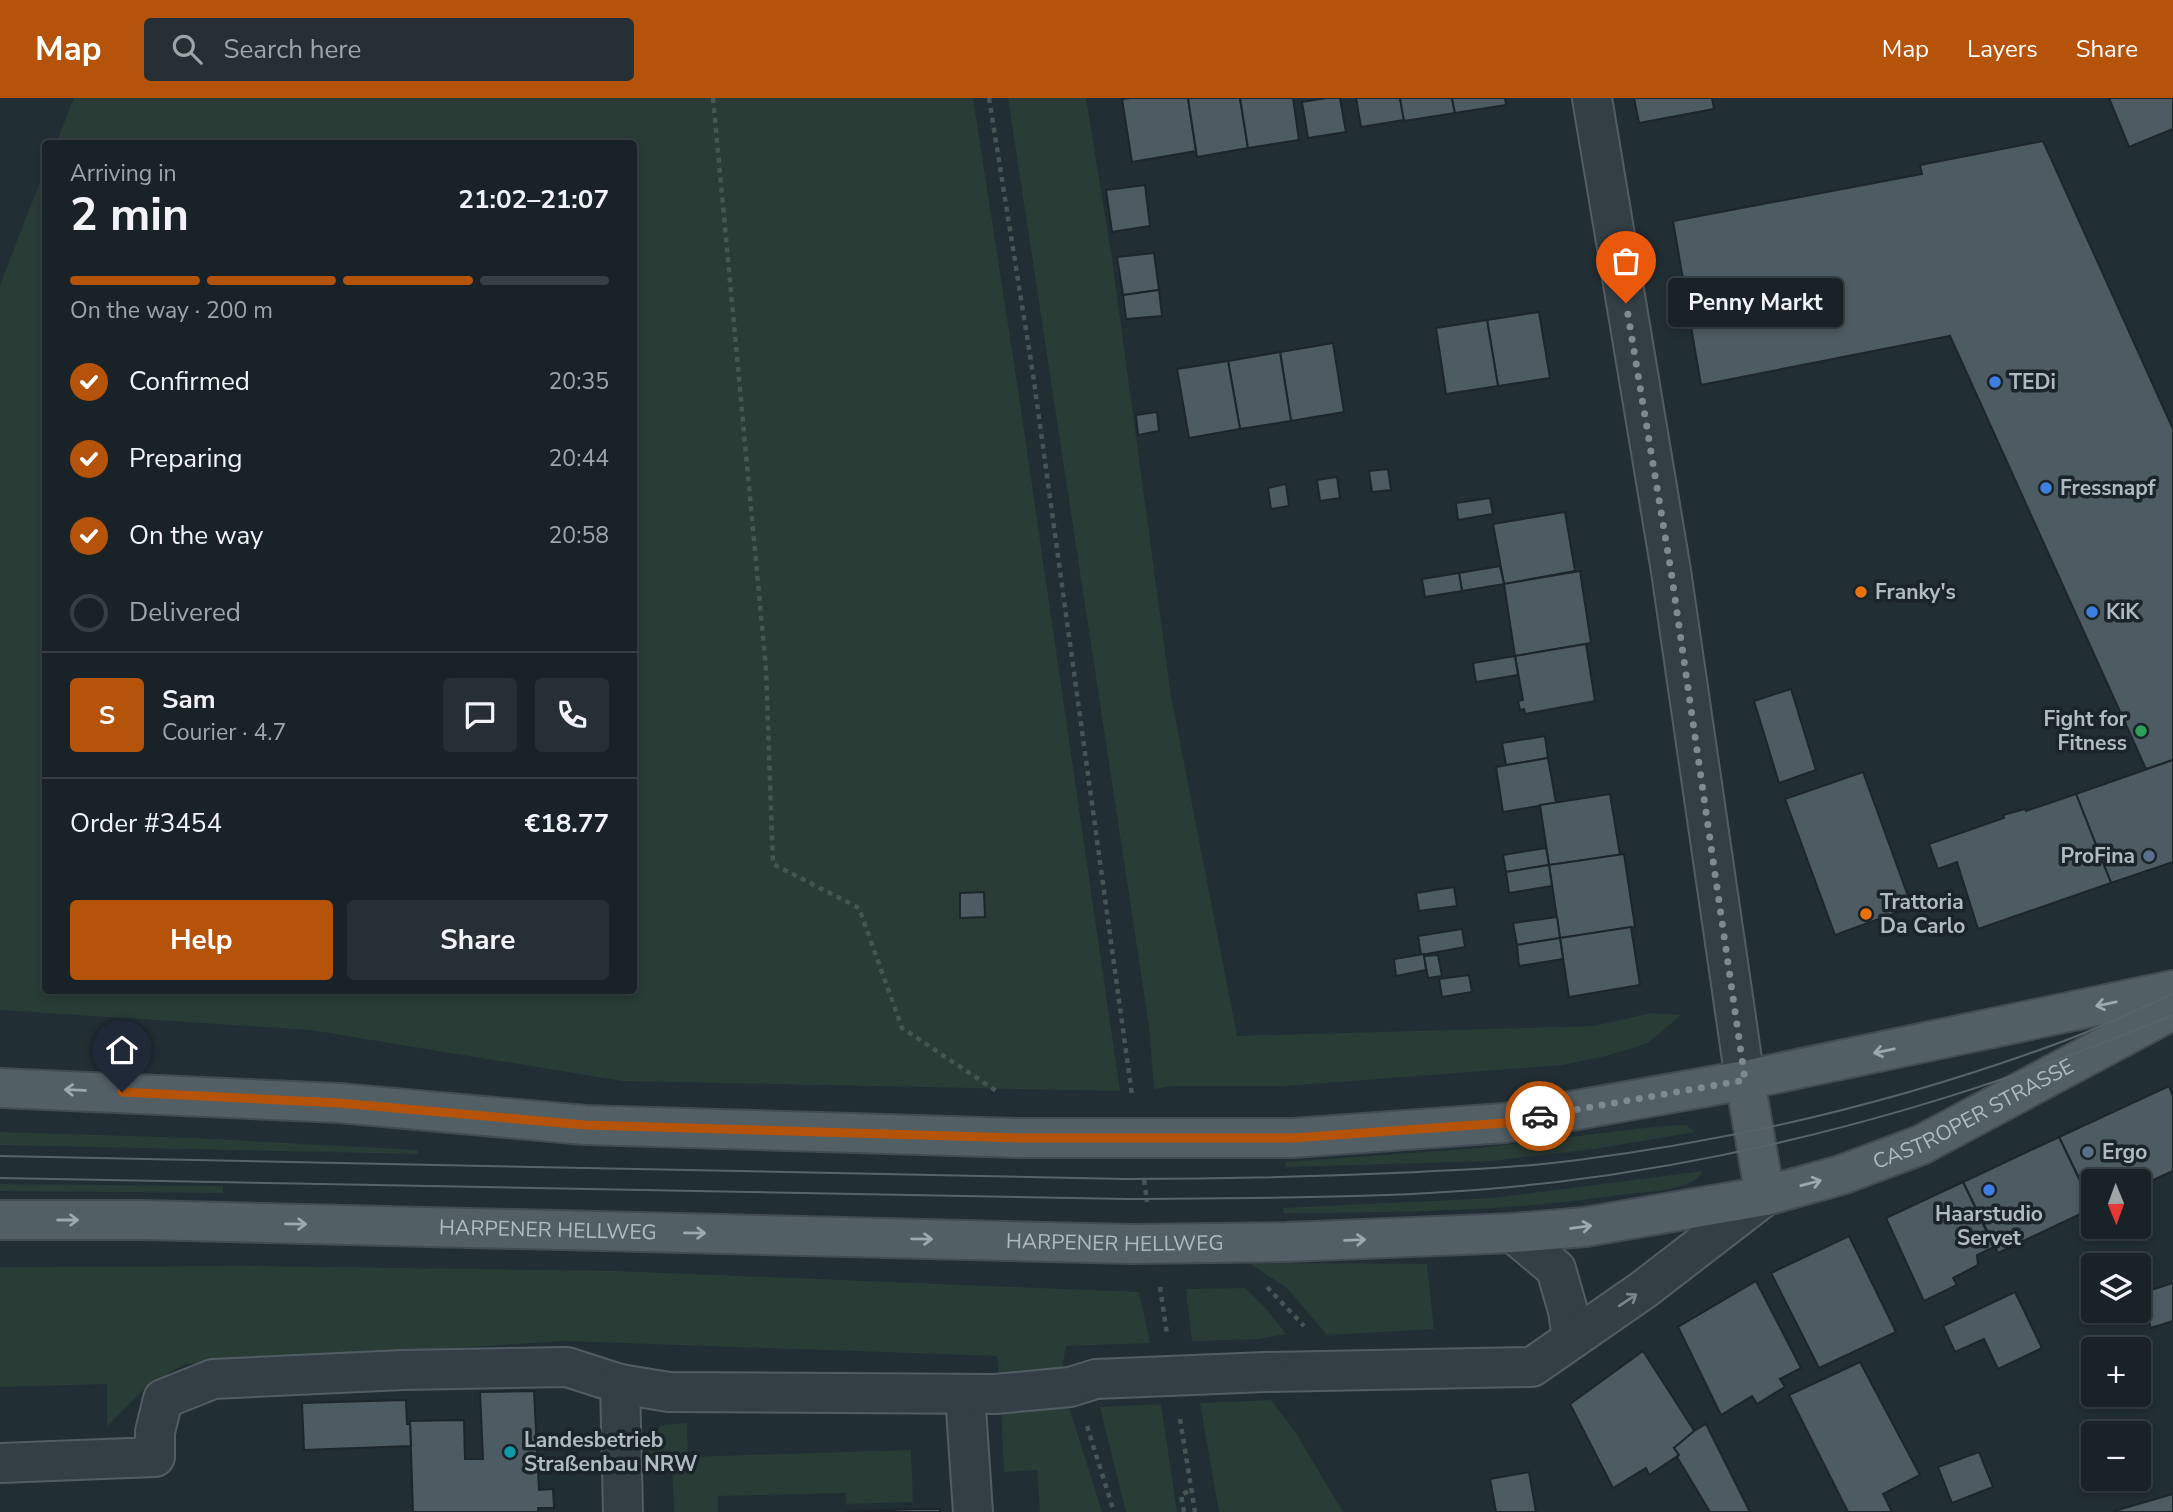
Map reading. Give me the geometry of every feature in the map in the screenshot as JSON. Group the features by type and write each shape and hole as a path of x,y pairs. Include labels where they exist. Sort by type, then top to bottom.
{"main road":[{"path":"0,1088 339,1103 585,1125 1019,1138 1293,1138 1504,1123 1745,1080 2173,990"},
{"name":"CASTROPER STRASSE","path":"1513,1233 1585,1227 1765,1196 1841,1175 1921,1145 2173,1010"},
{"path":"1745,1080 1765,1196"},
{"name":"HARPENER HELLWEG","path":"0,1220 144,1220 1133,1244 1513,1233"}],"street":[{"path":"1592,98 1671,571 1745,1080"},
{"name":"CASTROPER STRASSE","path":"1572,1338 1643,1290 1765,1196"},
{"path":"0,1463 155,1457 155,1432 163,1399 213,1380 403,1370 567,1367 620,1384 669,1392 980,1394 1083,1383 1265,1372 1532,1367 1572,1338 1568,1311 1556,1269 1513,1233"},
{"path":"620,1384 623,1512"},
{"path":"973,1512 980,1394"}],"path":[{"path":"713,98 766,669 773,864 859,908 902,1028 1012,1102 1019,1138"},
{"path":"989,98 1033,374 1129,1073"},
{"path":"1208,1243 1345,1371"},
{"path":"1083,1383 1089,1430 1114,1512"},
{"path":"1184,1512 1181,1495 1191,1490 1195,1512"}],"green space":[{"path":"74,98 973,98 1120,1091 622,1081 311,1030 0,1010 0,285 42,177 42,994 637,994 637,140 57,140"},
{"path":"1008,98 1086,98 1112,259 1171,696 1237,1036 1594,1026 1651,1013 1681,1015 1648,1043 1563,1065 1285,1086 1173,1086 1154,1089 1149,1026"},
{"path":"1686,1125 1695,1132 1594,1149 1492,1161 1286,1167 1286,1162 1479,1148"},
{"path":"0,1132 196,1138 417,1150 418,1154 0,1145"},
{"path":"1703,1171 1694,1181 1666,1190 1536,1205 1452,1210 1284,1213 1283,1208 1494,1198"},
{"path":"0,1184 223,1186 223,1193 0,1191"},
{"path":"1249,1263 1427,1264 1434,1329 1327,1335 1287,1288"},
{"path":"256,1266 617,1271 1139,1292 1150,1343 1066,1346 1061,1374 999,1374 997,1356 566,1341 185,1364 147,1386 107,1426 107,1384 0,1387 0,1267"},
{"path":"1245,1288 1286,1334 1259,1339 1192,1341 1186,1289"},
{"path":"1271,1400 1296,1433 1343,1512 1219,1512 1200,1403"},
{"path":"1161,1404 1177,1512 1126,1512 1100,1407"},
{"path":"1069,1407 1102,1512 1040,1512 1037,1470 1004,1472 1001,1411"},
{"path":"687,1423 688,1457 911,1450 913,1502 846,1504 846,1493 718,1496 718,1512 674,1512 672,1463 644,1464 646,1441 662,1425"}],"building":[{"path":"1188,98 1196,151 1132,162 1122,99"},
{"path":"1188,98 1240,98 1248,148 1197,157"},
{"path":"1240,98 1293,98 1299,140 1248,148"},
{"path":"1340,98 1346,132 1308,138 1302,102"},
{"path":"1356,98 1400,98 1404,120 1361,127"},
{"path":"1400,98 1452,98 1455,113 1404,121"},
{"path":"1452,98 1505,98 1506,105 1455,113"},
{"path":"1634,98 1712,98 1714,109 1639,123"},
{"path":"2109,98 2173,98 2173,129 2129,147"},
{"path":"2043,141 2173,429 2173,760 2146,769 1950,336 1701,385 1673,221 1922,174 1920,165"},
{"path":"1145,185 1150,226 1112,232 1106,190"},
{"path":"1154,253 1159,290 1123,295 1117,257"},
{"path":"1159,290 1162,316 1126,319 1123,295"},
{"path":"1539,312 1550,378 1498,386 1487,320"},
{"path":"1487,320 1498,386 1446,394 1436,328"},
{"path":"1333,343 1344,412 1291,421 1280,352"},
{"path":"1280,352 1291,421 1240,429 1228,361"},
{"path":"1228,361 1240,429 1189,438 1177,369"},
{"path":"1157,412 1159,431 1138,435 1136,415"},
{"path":"1388,469 1391,490 1372,492 1369,471"},
{"path":"1337,477 1340,498 1320,501 1317,480"},
{"path":"1286,484 1289,506 1271,509 1268,488"},
{"path":"1490,498 1493,514 1458,520 1456,503"},
{"path":"1565,512 1575,571 1504,584 1493,524"},
{"path":"1500,566 1504,584 1462,591 1459,573"},
{"path":"1580,571 1591,643 1515,656 1504,584"},
{"path":"1459,573 1462,591 1425,597 1422,579"},
{"path":"1586,644 1595,701 1525,714 1524,709 1520,710 1518,701 1523,700 1515,656"},
{"path":"1515,656 1518,675 1476,682 1473,663"},
{"path":"1791,689 1816,770 1779,783 1754,701"},
{"path":"1545,736 1548,758 1506,765 1502,743"},
{"path":"1548,758 1556,803 1503,812 1496,767"},
{"path":"2173,760 2173,862 2111,883 2076,794"},
{"path":"1863,772 1912,907 1835,935 1785,799"},
{"path":"1610,794 1620,855 1549,865 1540,805"},
{"path":"2076,794 2111,883 1978,929 1957,862 1938,869 1929,844 2004,818 2003,815 2025,809 2026,811"},
{"path":"1546,848 1549,865 1506,872 1503,855"},
{"path":"1624,854 1635,927 1560,938 1549,865"},
{"path":"1549,865 1552,886 1509,893 1506,872"},
{"path":"1454,887 1457,906 1419,911 1416,893"},
{"path":"984,892 985,917 960,918 960,893"},
{"path":"1557,917 1560,938 1517,945 1513,923"},
{"path":"1631,927 1640,985 1569,997 1560,938"},
{"path":"1462,929 1465,947 1421,955 1418,936"},
{"path":"1560,938 1563,959 1519,966 1517,945"},
{"path":"1424,954 1426,970 1396,976 1394,959"},
{"path":"1438,955 1442,976 1428,978 1424,956"},
{"path":"1469,975 1472,992 1442,997 1439,979"},
{"path":"2169,1086 2173,1096 2173,1171 2151,1181 2151,1169 2081,1169 2081,1182 2059,1137"},
{"path":"2059,1137 2081,1183 2081,1214 1998,1253 1963,1182"},
{"path":"1963,1182 1994,1247 1977,1255 1978,1265 1953,1278 1957,1285 1924,1301 1886,1218"},
{"path":"1849,1236 1896,1332 1819,1368 1771,1273"},
{"path":"1756,1281 1801,1368 1780,1379 1785,1387 1757,1404 1752,1396 1721,1415 1678,1327"},
{"path":"2173,1283 2173,1321 2151,1328 2151,1290"},
{"path":"2015,1292 2042,1348 1998,1369 1984,1339 1955,1352 1943,1326"},
{"path":"1643,1351 1695,1432 1674,1448 1679,1455 1649,1475 1646,1468 1613,1488 1570,1404"},
{"path":"1860,1362 1920,1475 1883,1494 1892,1512 1848,1512 1789,1395"},
{"name":"Landesbetrieb Straßenbau NRW","path":"534,1391 539,1490 553,1489 554,1508 538,1508 538,1512 413,1512 410,1421 464,1420 465,1459 483,1459 480,1392"},
{"path":"406,1400 411,1446 304,1450 302,1403"},
{"path":"1706,1424 1750,1512 1710,1512 1677,1457 1679,1455 1674,1448"},
{"path":"1979,1452 1993,1487 1952,1503 1938,1467"},
{"path":"1529,1472 1536,1512 1496,1512 1490,1479"},
{"path":"2173,1494 2173,1512 2111,1512"},
{"path":"940,1509 940,1512 846,1512"}],"tram line":[{"path":"0,1156 1125,1179 1328,1176 1509,1167 1578,1160 1701,1141 1885,1099 2064,1041 2173,994"},
{"path":"0,1178 1127,1199 1342,1196 1504,1188 1637,1171 1871,1120 2023,1072 2173,1015"}],"way so far":[{"path":"1540,1116 1745,1080 1734,989 1671,571 1626,303"}],"place":[{"name":"Penny Markt","path":"1626,303"},
{"name":"TEDi","path":"1995,382"},
{"name":"Fressnapf","path":"2046,488"},
{"name":"Franky's","path":"1861,592"},
{"name":"KiK","path":"2092,612"},
{"name":"Fight for Fitness","path":"2141,731"},
{"name":"ProFina","path":"2149,856"},
{"name":"Trattoria Da Carlo","path":"1866,914"},
{"name":"Ergo","path":"2088,1152"},
{"name":"Haarstudio Servet","path":"1989,1190"},
{"name":"Landesbetrieb Straßenbau NRW","path":"510,1452"}],"route":[{"path":"122,1092 339,1103 585,1125 1019,1138 1293,1138 1504,1123 1540,1116"}]}
